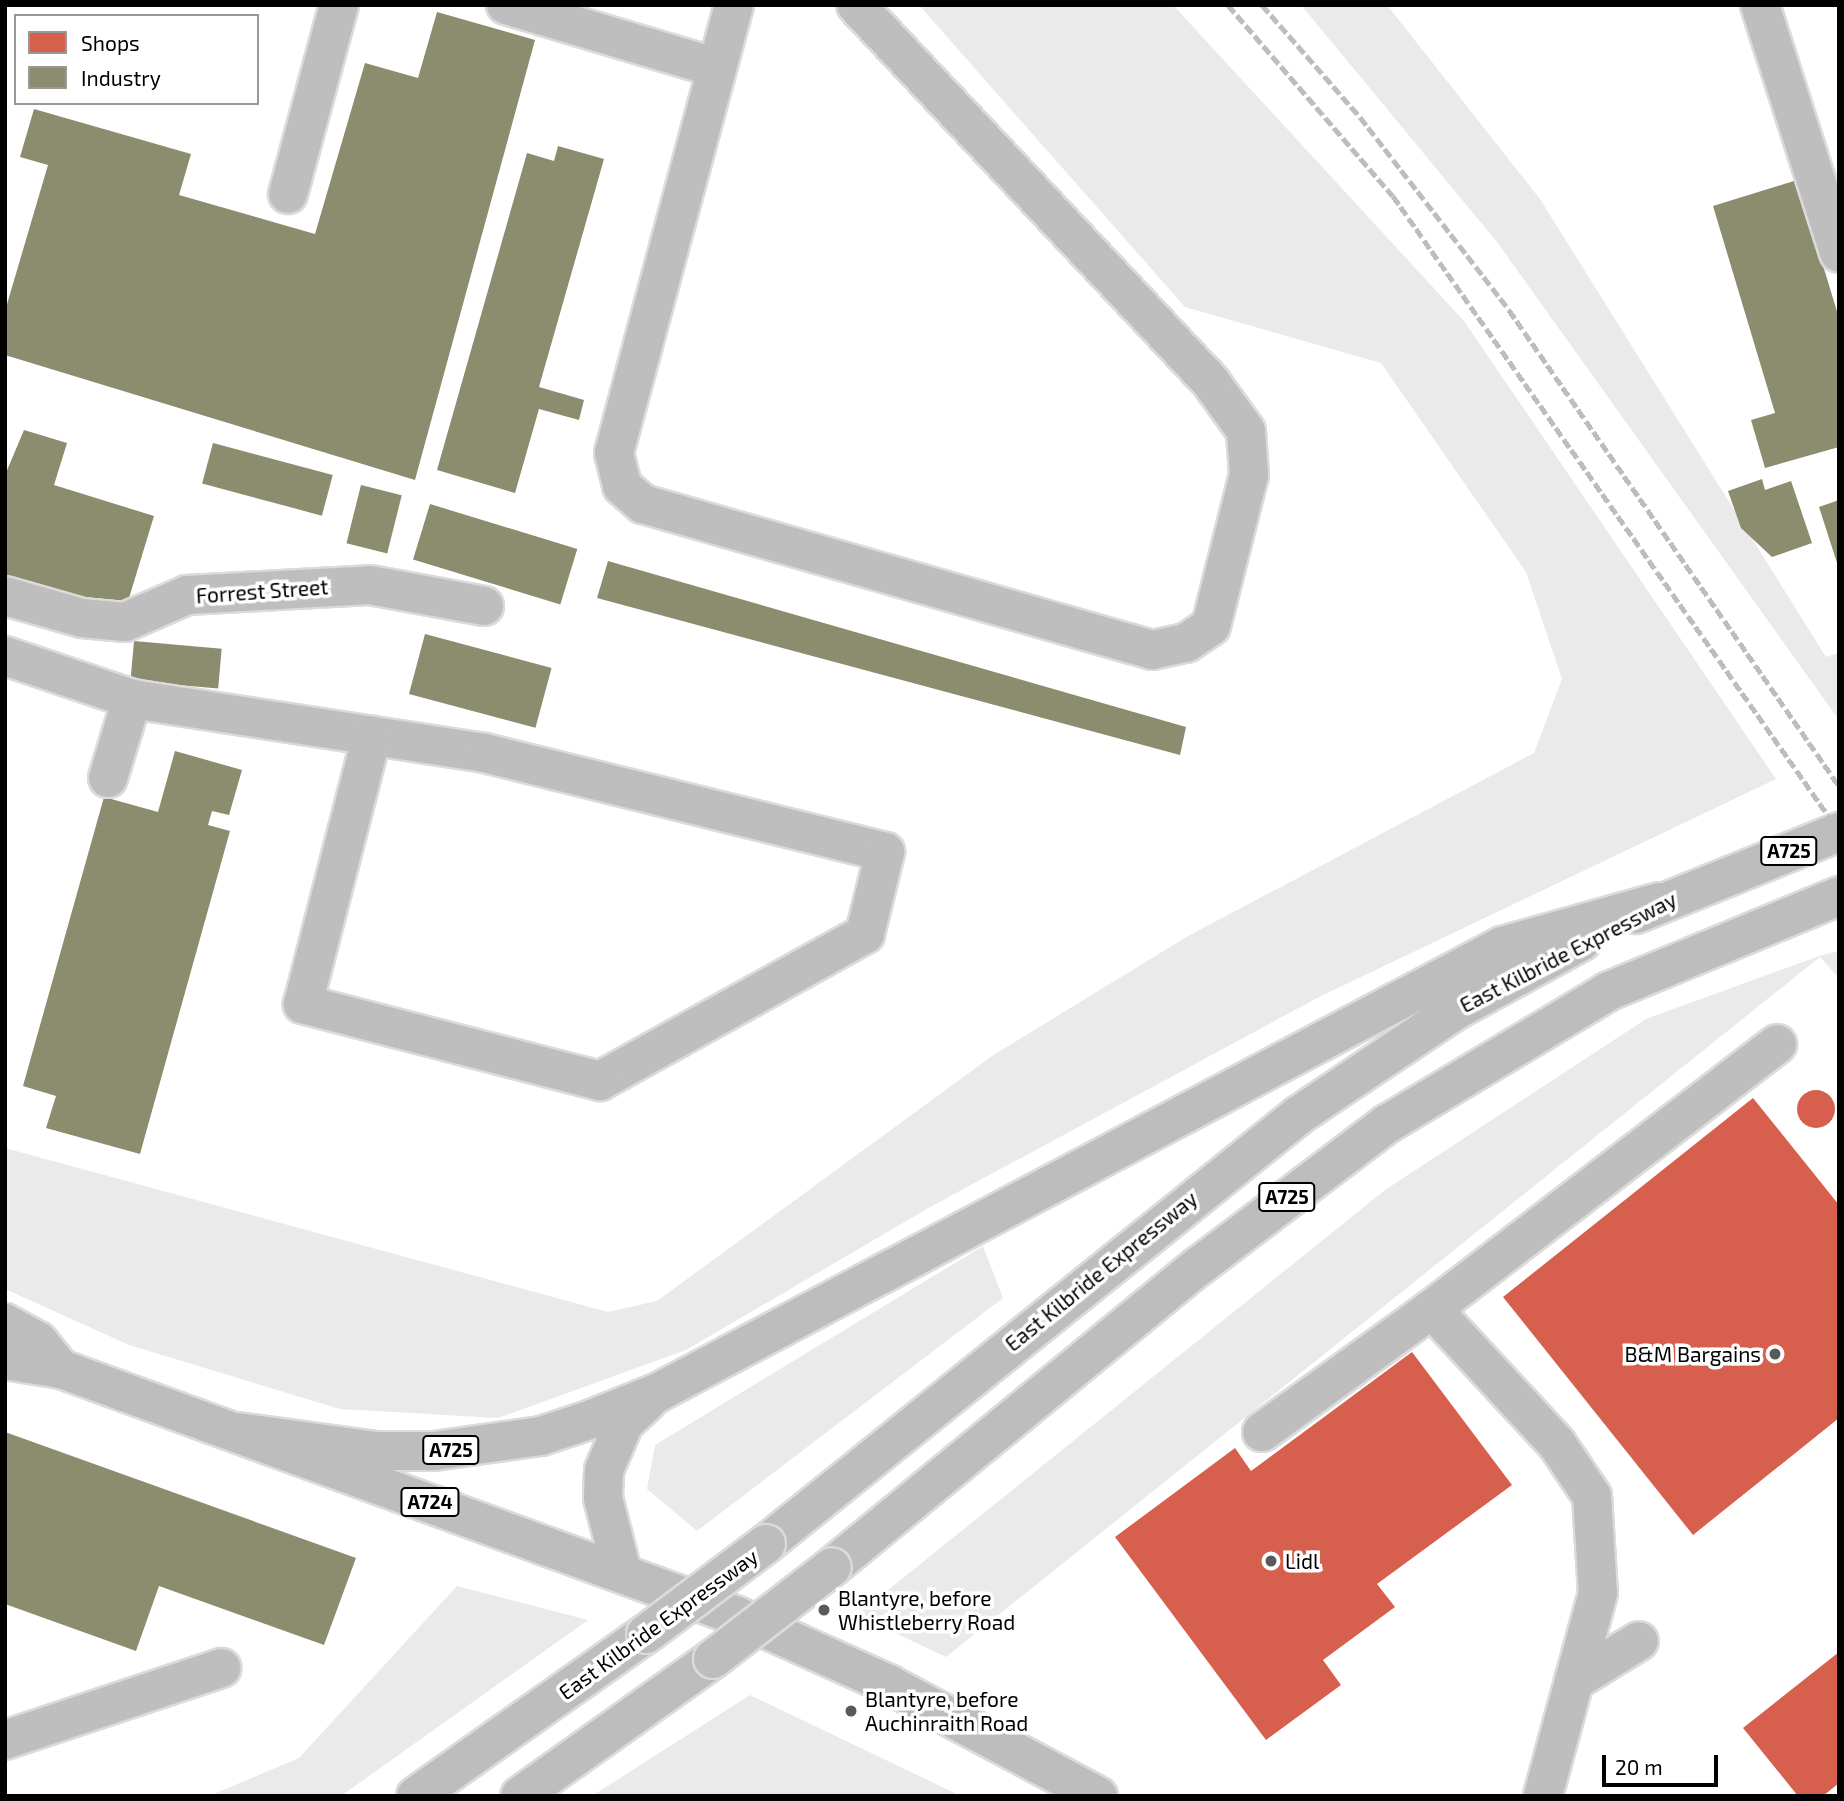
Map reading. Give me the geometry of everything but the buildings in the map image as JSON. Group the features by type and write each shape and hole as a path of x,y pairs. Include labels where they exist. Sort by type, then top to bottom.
{"main road":[{"name":"East Kilbride Expressway","path":"416,1796 646,1634 766,1544 1310,1107 1456,1010 1660,902 1839,832"},
{"name":"A725","path":"520,1796 713,1659 832,1567 1199,1266 1387,1124 1609,991 1796,910 1839,896"},
{"name":"A725","path":"237,1432 375,1451 486,1446 541,1436 657,1393 1502,946 1660,902"},
{"path":"5,1323 38,1341 61,1369"},
{"name":"A724","path":"5,1360 61,1369 622,1573 888,1684 1098,1796"},
{"name":"A725","path":"622,1573 603,1498 604,1470 624,1423 657,1393"}],"lane":[{"path":"288,194 339,5"},
{"path":"506,5 717,68"},
{"path":"734,5 614,453 622,486 643,504 1152,650 1186,643 1211,626 1249,475 1246,431 1210,381 856,5"},
{"path":"1760,5 1839,253"},
{"name":"Forrest Street","path":"5,596 82,618 125,622 187,596 370,585 484,606"},
{"path":"5,656 132,699 485,753 885,852 865,934 600,1081 303,1004 372,736"},
{"path":"108,778 132,699"},
{"path":"1262,1432 1432,1309 1777,1044"},
{"path":"1432,1309 1557,1444 1592,1496 1598,1592 1544,1796"},
{"path":"1574,1681 1639,1641"},
{"path":"5,1740 221,1668"}],"shaded area":[{"path":"919,5 1173,5 1464,321 1776,779 1319,997 932,1206 686,1350 498,1418 340,1409 129,1345 5,1289 5,1148 608,1312 657,1301 992,1056 1188,936 1534,753 1562,679 1526,572 1381,363 1185,307"},
{"path":"1301,5 1387,5 1540,199 1826,657 1839,653 1839,720 1497,242"},
{"path":"1839,951 1839,978 1820,957 946,1657 857,1615 1385,1190 1646,1019 1822,955"},
{"path":"983,1246 1003,1298 697,1531 647,1489 655,1445"},
{"path":"457,1586 588,1620 341,1796 209,1796 299,1758"},
{"path":"750,1695 961,1796 592,1796"}],"railway":[{"path":"1228,5 1393,196 1839,831"},
{"path":"1262,5 1360,117 1509,310 1839,786"}],"place":[{"name":"B&M Bargains","path":"1775,1354"},
{"name":"Lidl","path":"1271,1561"},
{"name":"Blantyre, before Whistleberry Road","path":"824,1610"},
{"name":"Blantyre, before Auchinraith Road","path":"851,1711"}]}
